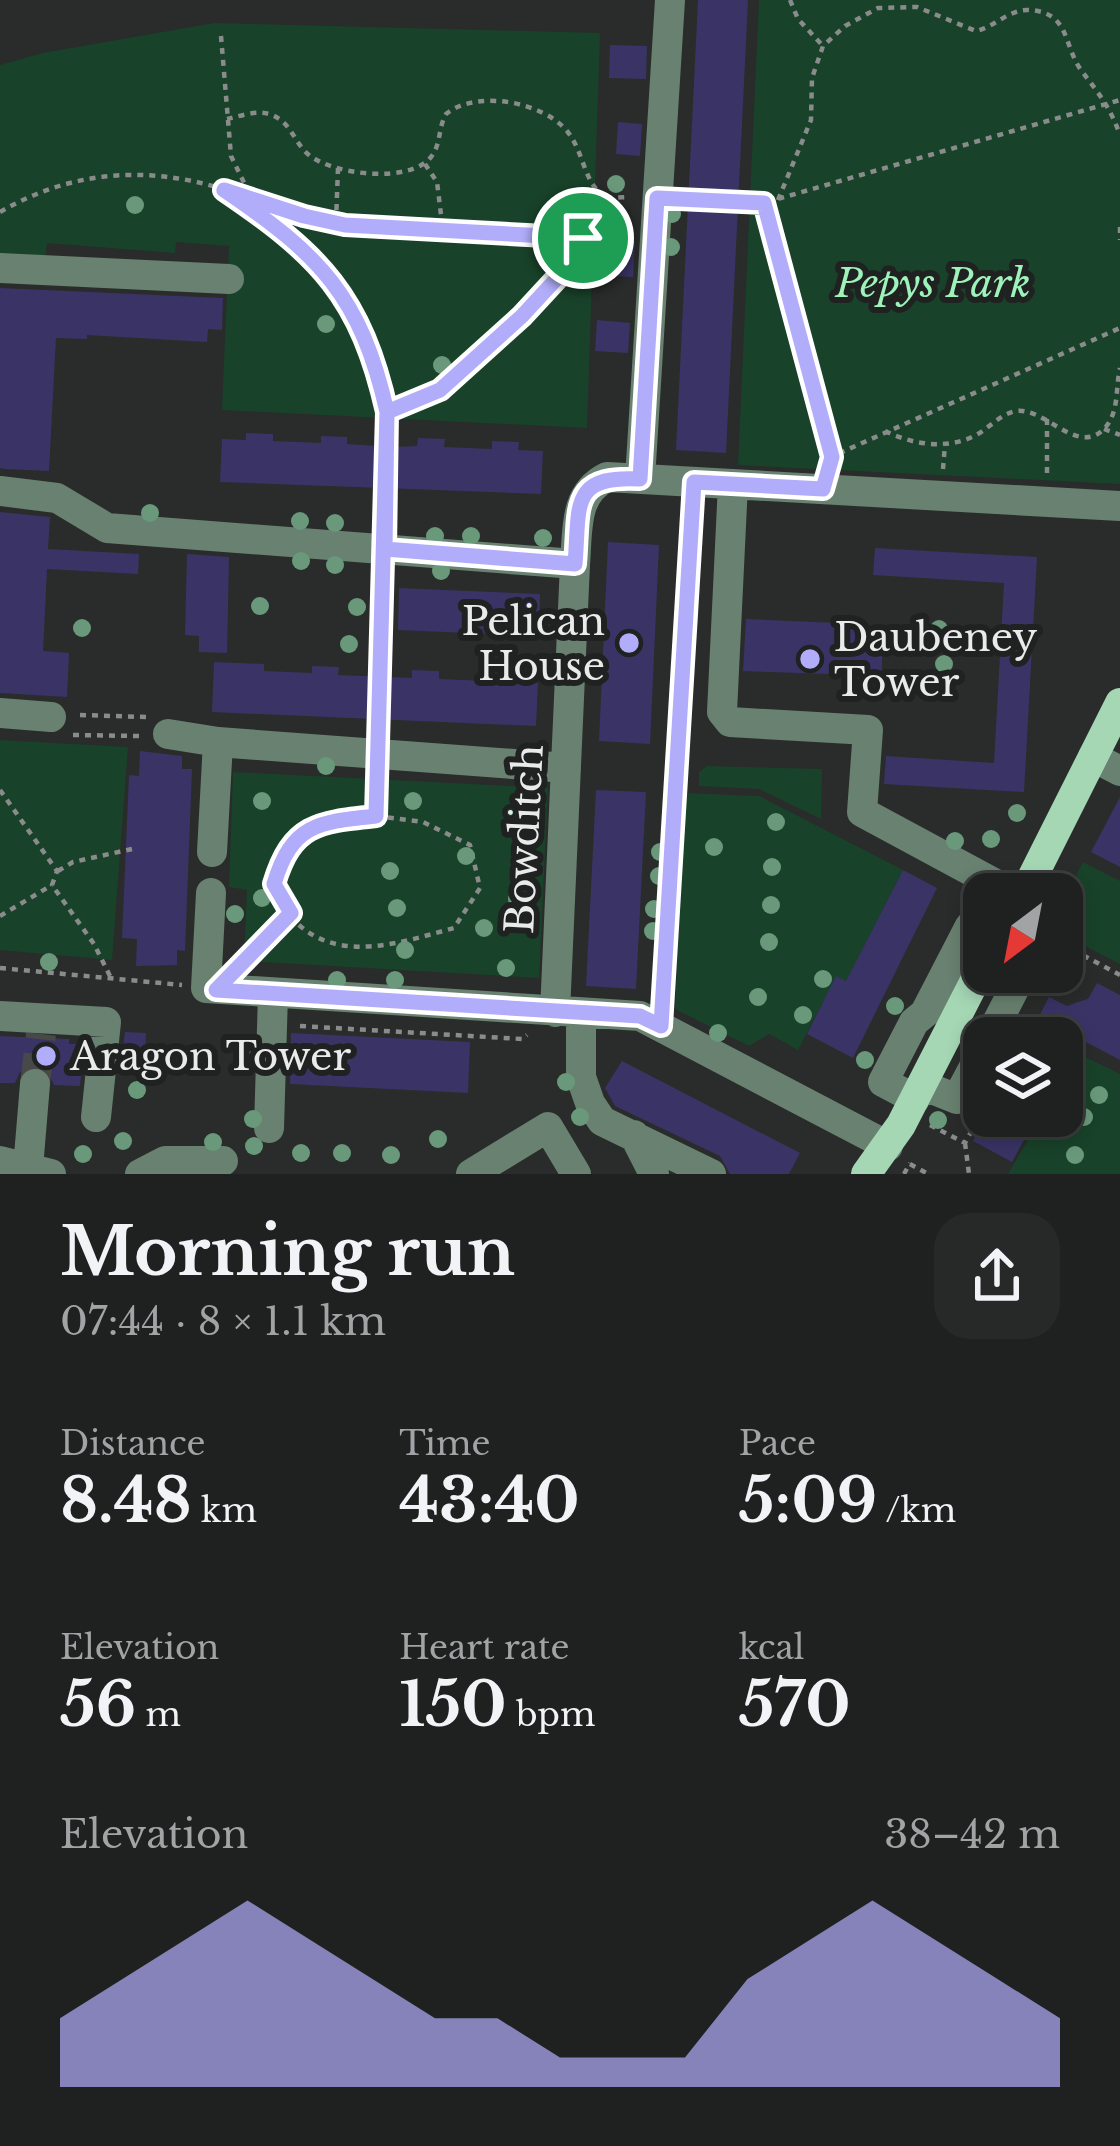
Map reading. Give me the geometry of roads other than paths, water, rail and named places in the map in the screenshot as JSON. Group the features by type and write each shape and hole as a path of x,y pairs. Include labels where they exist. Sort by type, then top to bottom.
{"main road":[{"path":"1037,873 1107,764 1120,703"},
{"path":"866,1174 899,1155 971,993"}],"street":[{"path":"640,479 644,198 670,0"},
{"path":"0,268 229,279"},
{"name":"Bowditch","path":"634,1136 602,1121 590,1103 568,1013 566,768 575,564 580,506 590,485 607,477 1120,506"},
{"path":"733,484 722,712 730,722 868,730 862,812 975,873"},
{"path":"0,490 57,498 107,528 575,564"},
{"path":"0,712 51,718"},
{"path":"168,734 218,742 566,768"},
{"path":"212,852 218,742"},
{"path":"211,892 211,989 640,1016 899,1155"},
{"path":"963,940 883,1082 922,1103 957,1100 963,1088"},
{"path":"269,1129 274,994"},
{"path":"0,1016 41,1026 106,1022 96,1118"},
{"path":"26,1168 35,1084"},
{"path":"471,1174 548,1127 576,1174"},
{"path":"634,1136 654,1174"},
{"path":"634,1136 711,1174"},
{"path":"140,1174 164,1161 223,1161"}],"tunnel":[{"path":"35,1084 41,1034"}],"place":[{"name":"Pelican House","path":"629,643"},
{"name":"Daubeney Tower","path":"810,659"},
{"name":"Aragon Tower","path":"46,1056"}],"park label":[{"name":"Pepys Park","path":"933,283"}]}
